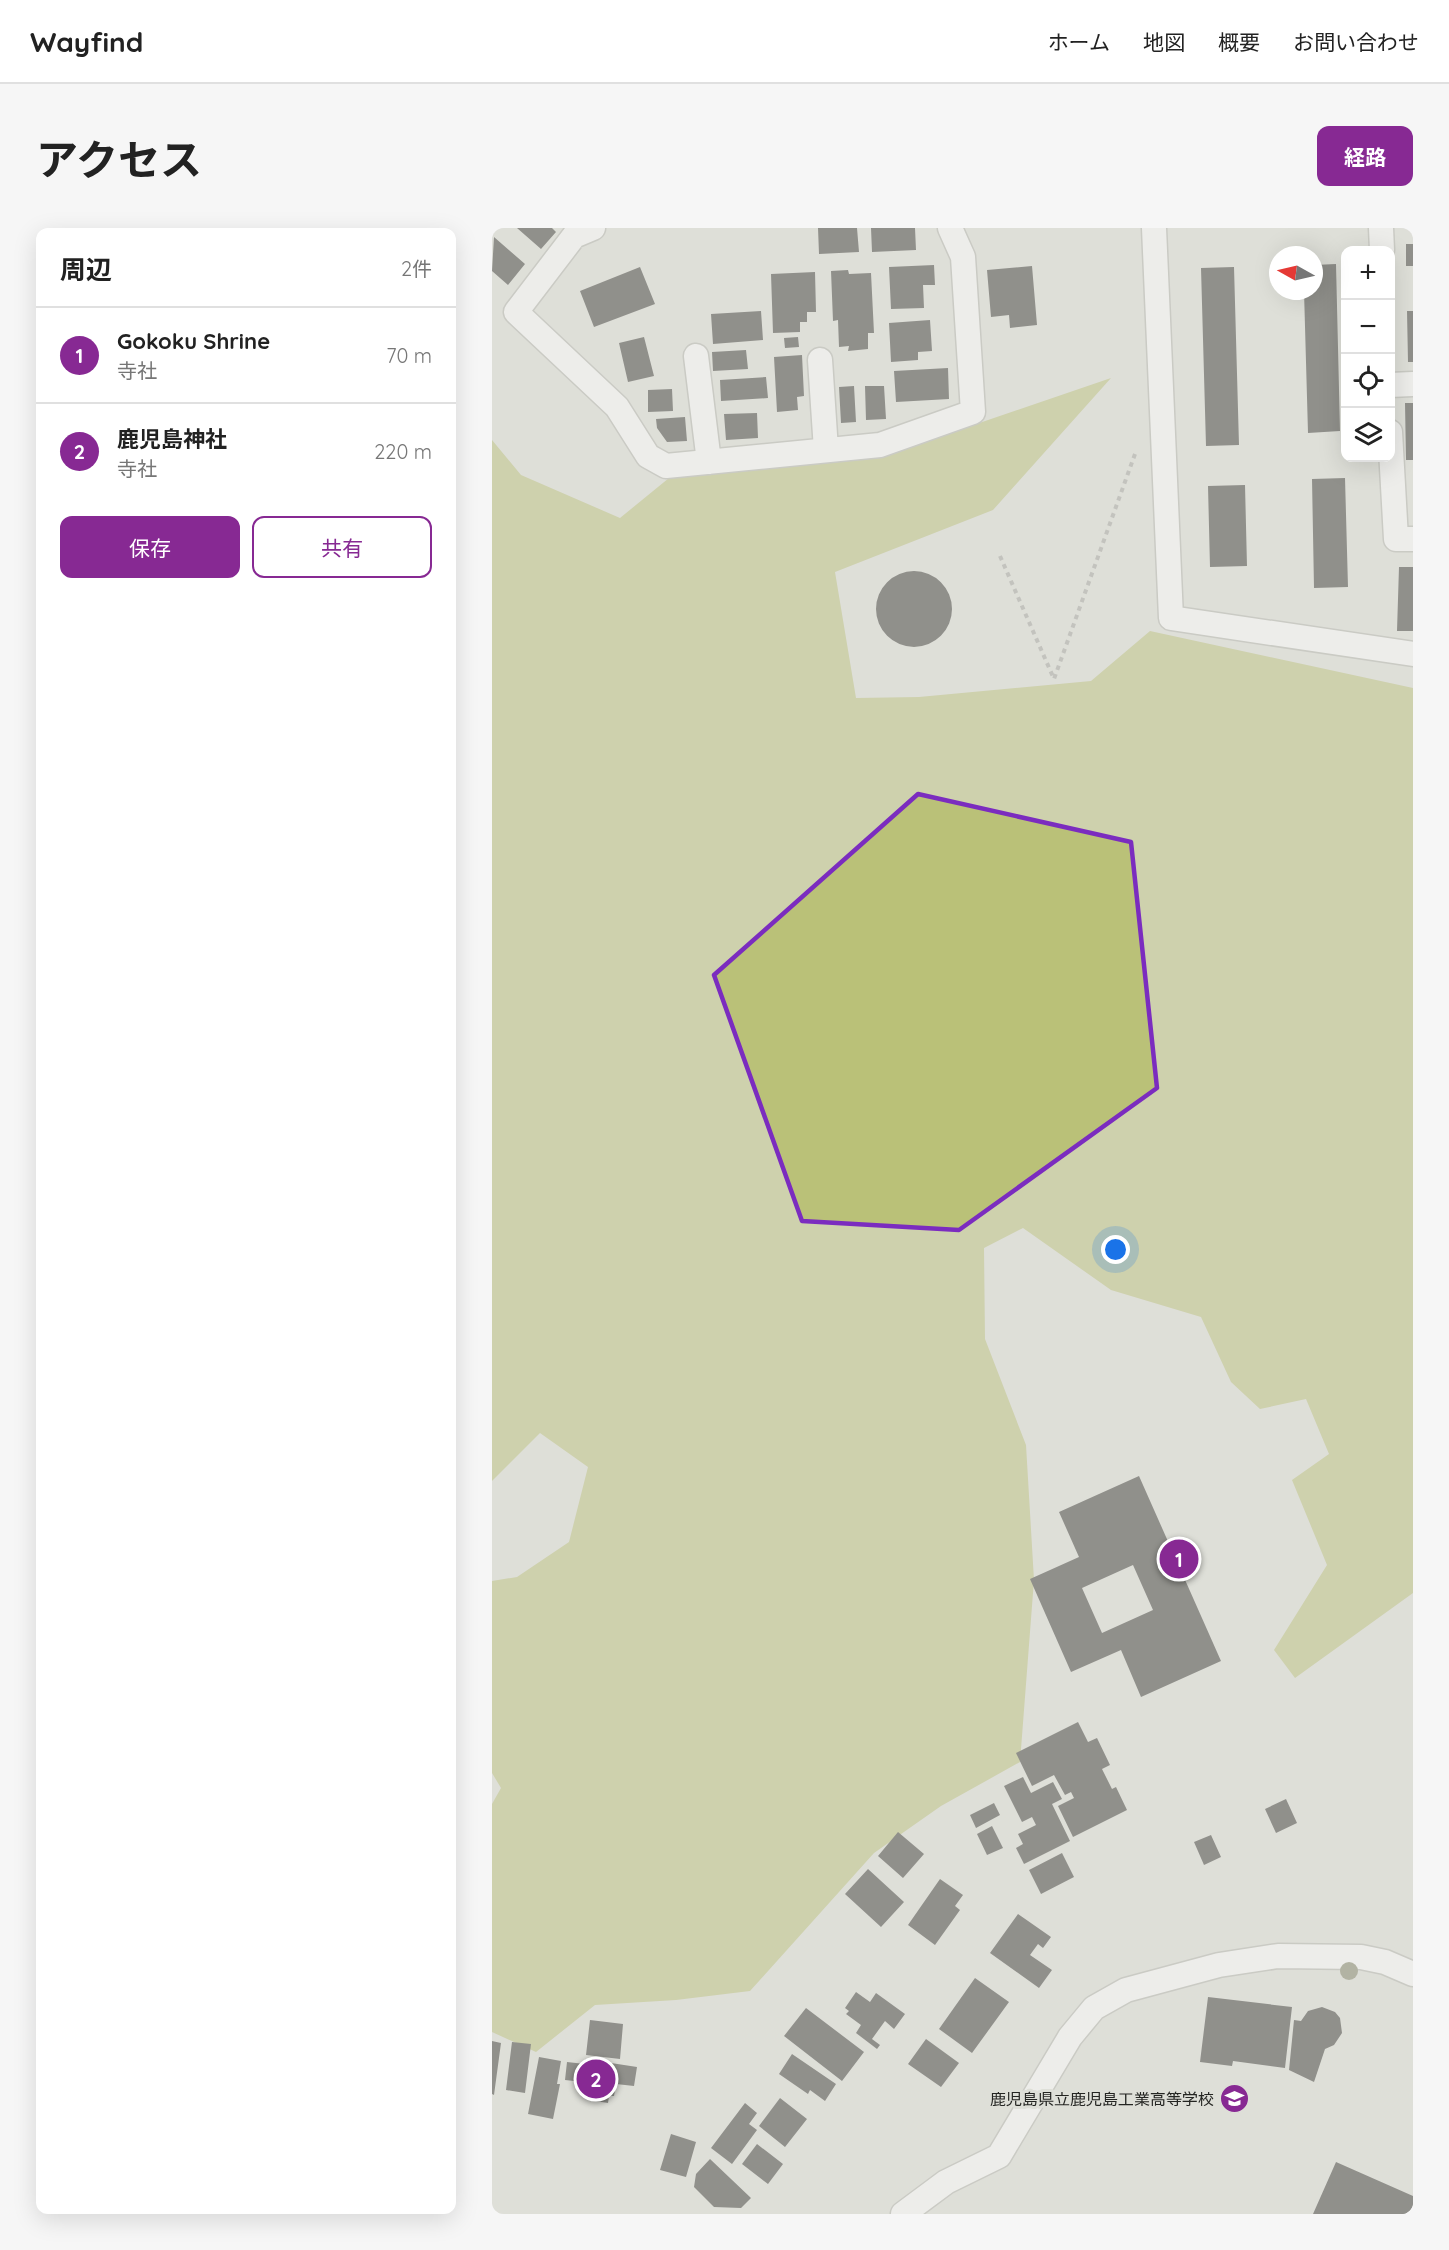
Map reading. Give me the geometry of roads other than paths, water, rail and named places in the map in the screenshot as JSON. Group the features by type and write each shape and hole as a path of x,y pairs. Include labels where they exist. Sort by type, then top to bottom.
{"street":[{"path":"593,228 574,236 516,312 617,407 648,456 666,466 880,445 973,412 963,256 950,228"},
{"path":"1154,228 1171,618 1413,654"},
{"path":"1381,228 1382,246"},
{"path":"696,356 709,462"},
{"path":"820,360 826,450"},
{"path":"1395,385 1413,384"},
{"path":"1392,462 1396,539 1413,538"},
{"path":"903,2214 946,2182 999,2156 1070,2037 1094,2008 1126,1990 1219,1965 1278,1956 1361,1957 1385,1962 1413,1974"}],"place":[{"name":"Gokoku Shrine","path":"1179,1559"},
{"name":"鹿児島神社","path":"596,2079"},
{"name":"鹿児島県立鹿児島工業高等学校","path":"1235,2099"}]}
